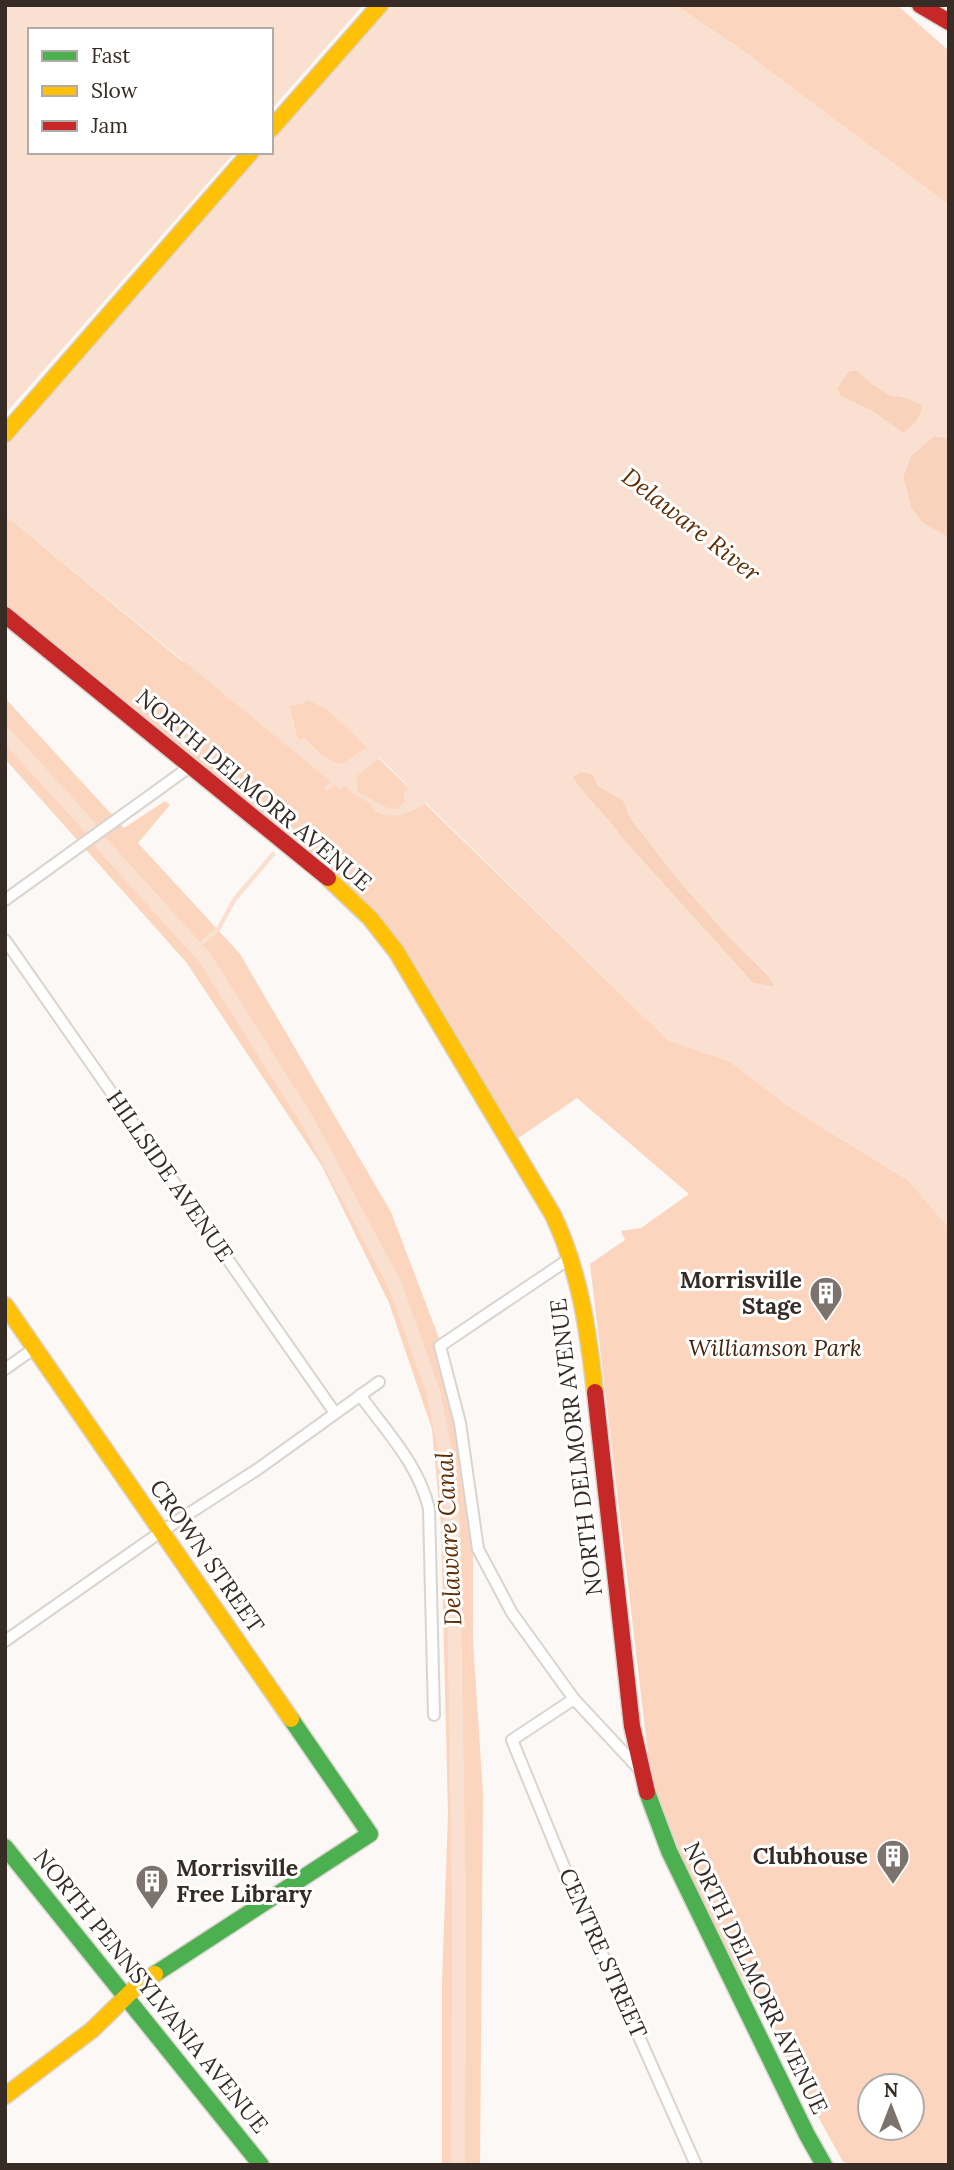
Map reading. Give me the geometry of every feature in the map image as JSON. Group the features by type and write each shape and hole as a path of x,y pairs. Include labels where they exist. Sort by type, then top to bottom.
{"main road":[{"path":"273,128 380,5"},
{"path":"920,5 949,22"},
{"path":"936,5 949,16"},
{"path":"5,434 249,154"},
{"name":"NORTH DELMORR AVENUE","path":"5,615 346,893 391,942 553,1215 572,1257 587,1322 632,1726 641,1771 668,1851 824,2165"},
{"name":"CROWN STREET","path":"5,1305 370,1834 138,1985 128,1997"},
{"name":"NORTH PENNSYLVANIA AVENUE","path":"5,1847 261,2165"},
{"path":"5,2096 77,2041 128,1997"}],"street":[{"path":"5,900 191,766"},
{"name":"HILLSIDE AVENUE","path":"5,940 335,1413"},
{"path":"572,1257 440,1346 460,1423 478,1549 512,1613 575,1699 641,1771"},
{"path":"5,1369 35,1348"},
{"path":"5,1641 162,1531 258,1469 379,1382"},
{"path":"360,1395 407,1458 429,1509 434,1715"},
{"name":"CENTRE STREET","path":"575,1699 512,1740 569,1879 696,2165"}],"green space":[{"path":"675,5 897,5 949,51 949,205 736,46"},
{"name":"Williamson Park","path":"5,515 182,661 229,669 281,685 330,711 668,1040 731,1062 788,1106 909,1181 949,1228 949,2165 858,2165 843,2162 656,1821 590,1264 625,1240 621,1231 641,1228 689,1194 577,1098 511,1143 379,939 292,848 5,615"},
{"path":"5,698 124,828 165,801 170,805 138,843 240,954 391,1212 450,1367 473,1489 473,1642 483,1793 480,2165 442,2165 442,1982 448,1814 441,1526 432,1429 389,1303 322,1166 186,962 5,759"}],"shaded area":[{"path":"856,370 889,395 905,397 923,405 914,424 903,433 872,411 840,396 837,388 849,371"},
{"path":"934,436 949,438 949,538 923,523 911,508 903,477 911,456"},
{"path":"581,772 593,774 598,786 623,800 631,819 681,883 732,940 768,975 775,987 753,983 622,838 572,777"}],"water":[{"name":"Delaware River","path":"5,5 675,5 736,46 949,205 949,438 934,436 911,456 903,477 911,508 923,523 949,538 949,1228 909,1181 788,1106 731,1062 668,1040 426,803 409,812 389,816 376,811 346,786 340,789 5,515","holes":["856,370 889,395 905,397 923,405 921,414 910,428 903,433 872,411 840,396 837,388 849,371","308,700 330,711 367,747 342,764 326,757 305,738 298,740 290,706","380,758 409,787 403,795 405,801 398,809 381,805 358,792 357,776","581,772 593,774 598,786 623,800 631,819 681,883 732,940 768,974 774,986 753,983 622,838 572,777"]}],"pier":[{"path":"363,5 387,5 273,136 273,108"},
{"path":"233,154 257,154 5,442 5,414"}],"waterway":[{"name":"Delaware Canal","path":"5,734 89,826"},
{"path":"327,788 337,780"},
{"name":"Delaware Canal","path":"102,844 205,958 308,1122 395,1285 433,1391 447,1460 453,1524 459,1911 458,2165"},
{"path":"196,948 219,928 234,900 273,854"}],"traffic: fast":[{"path":"155,1974 370,1834 291,1719"},
{"path":"647,1792 669,1851 824,2165"},
{"path":"5,1847 261,2165"}],"traffic: slow":[{"path":"273,127 380,5"},
{"path":"5,434 249,154"},
{"path":"328,878 370,918 396,951 553,1215 576,1280 586,1324 595,1392"},
{"path":"5,1305 291,1719"},
{"path":"5,2096 92,2030 138,1985 155,1974"}],"traffic: jam":[{"path":"920,5 949,22"},
{"path":"5,615 328,878"},
{"path":"595,1392 632,1726 647,1792"}],"place":[{"name":"Morrisville Stage","path":"826,1323"},
{"name":"Clubhouse","path":"893,1886"},
{"name":"Morrisville Free Library","path":"152,1911"}]}
